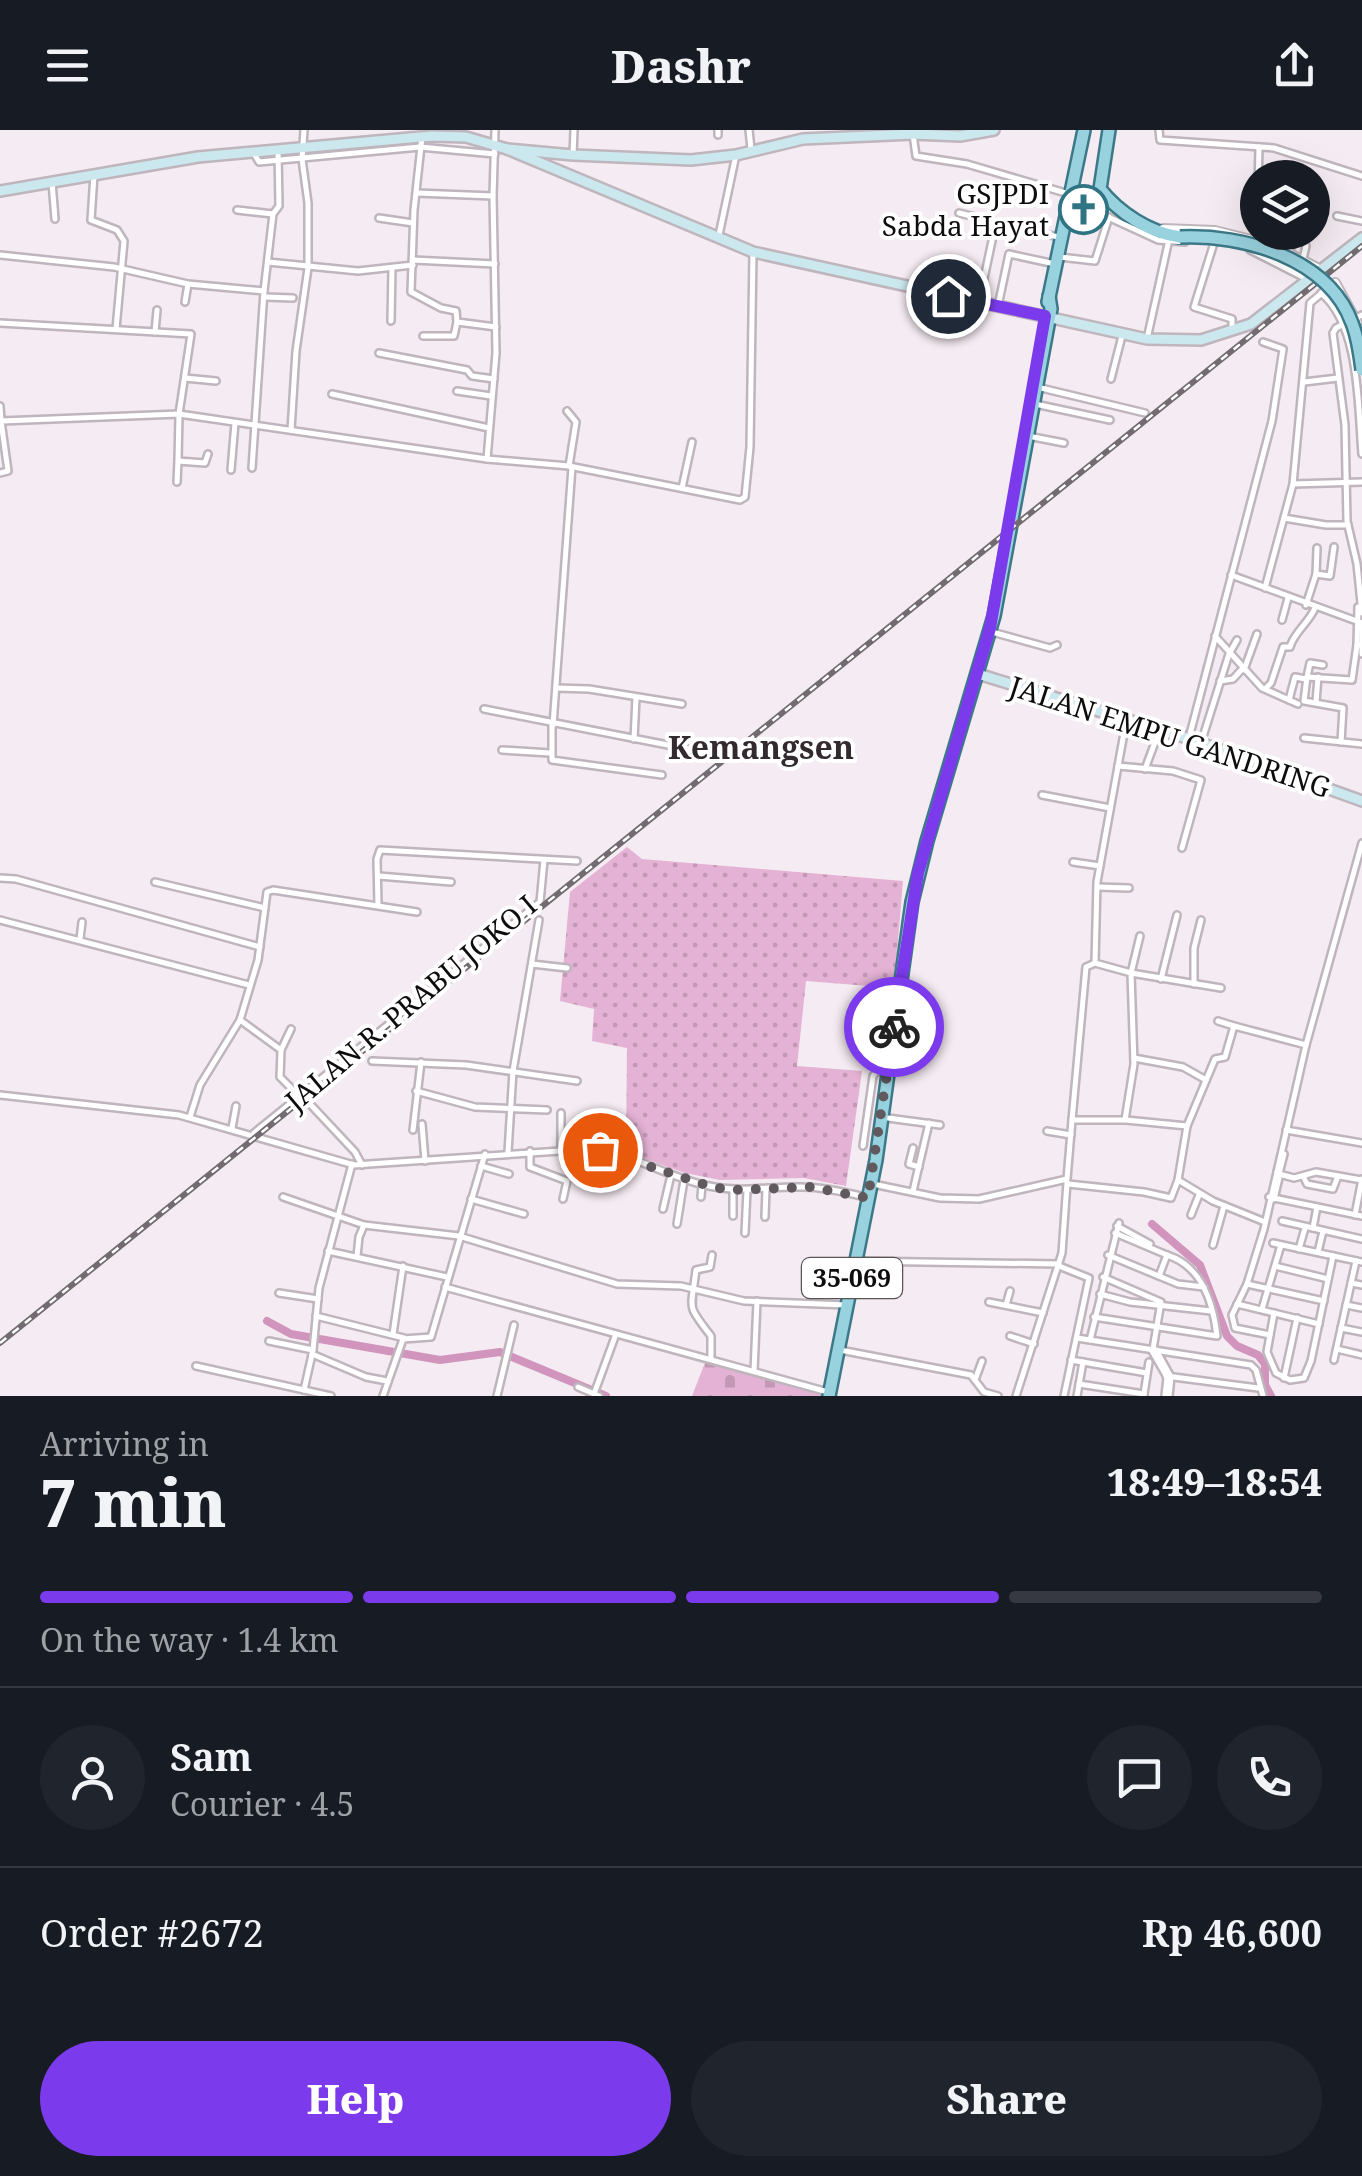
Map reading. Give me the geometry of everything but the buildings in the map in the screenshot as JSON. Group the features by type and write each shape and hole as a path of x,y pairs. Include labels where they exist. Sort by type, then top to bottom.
{"main road":[{"path":"0,190 170,161 466,138 495,149 692,160 736,155 803,135 960,136 994,130"},
{"name":"35-069","path":"989,630 1060,238 1084,130"},
{"path":"1108,130 1100,189 1136,220 1174,240 1222,236 1284,257 1314,274 1335,295 1352,323 1362,370"},
{"path":"507,149 753,252 1147,338 1200,340 1230,333 1264,315 1362,238"},
{"name":"35-069","path":"829,1394 876,1160 884,1073 918,873 1001,585 1047,316"},
{"name":"JALAN EMPU GANDRING","path":"978,674 1193,740 1362,801"},
{"name":"35-069","path":"879,1130 877,1100 884,1073"}],"street":[{"path":"291,430 296,350 308,268 304,130"},
{"path":"487,459 496,328 496,130"},
{"path":"572,156 574,130"},
{"path":"750,130 751,149"},
{"path":"1160,130 1160,140 1259,147 1332,164 1362,176"},
{"path":"912,134 916,156 968,164 1068,197 1109,217 1174,240 1240,244"},
{"path":"421,142 412,293 441,308 456,310 458,322 456,336 423,336"},
{"path":"1259,147 1259,160"},
{"path":"252,468 268,262 274,214 279,207 278,155"},
{"path":"718,238 736,155"},
{"path":"94,175 91,219 121,234 124,241 116,328"},
{"path":"52,182 54,219"},
{"path":"417,194 493,196"},
{"path":"237,210 274,214"},
{"path":"959,213 1060,238"},
{"path":"1336,216 1362,222"},
{"path":"998,306 1008,254 1095,261 1109,217"},
{"path":"379,218 414,223"},
{"path":"1136,220 1160,229 1216,231 1240,241"},
{"path":"979,302 996,222"},
{"path":"1147,338 1174,240"},
{"path":"1214,243 1194,308 1232,319 1230,333"},
{"path":"1260,250 1314,275"},
{"path":"1277,250 1303,259 1314,275"},
{"path":"1303,259 1305,250"},
{"path":"1,421 179,414 487,459 570,467 740,500 745,496 750,447 753,252"},
{"path":"0,255 122,268 188,284 293,298"},
{"path":"268,262 358,271 413,262 495,264"},
{"path":"390,321 392,268"},
{"path":"185,302 188,284"},
{"path":"1327,289 1352,321 1362,342"},
{"path":"1327,289 1336,307 1352,321 1362,454"},
{"path":"1265,588 1293,484 1310,303 1327,289"},
{"path":"156,332 157,310"},
{"path":"1288,700 1295,677 1352,680 1359,645 1361,606 1348,525 1345,425 1333,332 1352,321"},
{"path":"0,322 192,335 179,414 177,482"},
{"path":"458,322 496,328"},
{"path":"1111,379 1123,333"},
{"path":"1193,740 1231,574 1272,421 1284,352 1264,342"},
{"path":"379,354 494,379"},
{"path":"185,378 216,380"},
{"path":"1304,382 1338,378"},
{"path":"1034,386 1145,413"},
{"path":"457,390 491,396"},
{"path":"332,394 488,428"},
{"path":"1031,403 1110,420"},
{"path":"0,406 8,471 0,473"},
{"path":"566,411 576,421 550,753 553,761 662,775"},
{"path":"231,470 234,423"},
{"path":"1025,436 1064,443"},
{"path":"682,488 692,442"},
{"path":"178,461 205,463 208,454"},
{"path":"1293,484 1362,482"},
{"path":"1284,518 1348,525"},
{"path":"1330,576 1334,547"},
{"path":"1306,605 1316,574 1318,548"},
{"path":"1231,574 1361,624"},
{"path":"1316,574 1344,576"},
{"path":"1282,620 1288,598"},
{"path":"1293,635 1303,628 1314,608"},
{"path":"1265,689 1271,683 1282,648 1290,647 1296,625"},
{"path":"989,630 1050,648 1057,645"},
{"path":"1220,681 1233,680 1243,669 1258,634"},
{"path":"1216,638 1265,689 1298,704"},
{"path":"1193,740 1237,640"},
{"path":"1359,645 1362,654"},
{"path":"1322,666 1310,663 1304,701 1343,708 1341,742"},
{"path":"1316,702 1318,677"},
{"path":"555,688 589,689 682,704"},
{"path":"634,739 636,698"},
{"path":"484,709 718,755"},
{"path":"1095,963 1097,887 1127,719"},
{"path":"1145,769 1160,730"},
{"path":"1304,738 1362,744"},
{"path":"502,750 550,753"},
{"path":"1118,766 1173,771 1201,780 1182,848"},
{"path":"1042,795 1110,808"},
{"path":"1270,1335 1235,1328 1232,1315 1247,1284 1271,1208 1306,1045 1362,843"},
{"path":"378,906 380,850 576,861"},
{"name":"JALAN R. PRABU JOKO I","path":"254,1134 539,904 544,860"},
{"path":"1073,862 1100,866"},
{"path":"378,876 451,882"},
{"path":"0,878 16,879 260,947"},
{"path":"156,882 265,908"},
{"path":"1097,887 1129,888"},
{"path":"190,1117 200,1086 240,1020 260,947 266,894 272,890 417,912"},
{"path":"1162,979 1177,915"},
{"path":"0,920 250,985"},
{"path":"508,1152 513,1071 539,920"},
{"path":"1194,984 1194,948 1201,920"},
{"path":"80,938 82,922"},
{"path":"1124,1120 1134,1058 1131,973 1140,936"},
{"path":"1016,1396 1059,1265 1086,967 1095,963 1220,988"},
{"path":"532,964 567,968"},
{"path":"240,1020 281,1050"},
{"path":"1218,1022 1306,1045"},
{"path":"870,1184 940,1198 980,1199 1067,1181 1169,1198 1178,1180 1189,1123 1214,1059 1226,1057 1234,1026"},
{"path":"290,1029 281,1050 280,1077 300,1096"},
{"path":"1134,1058 1186,1070 1206,1080"},
{"path":"372,1061 513,1071 578,1081"},
{"path":"414,1130 420,1062"},
{"path":"416,1091 475,1107 546,1110"},
{"path":"0,1096 159,1111 357,1164 483,1159 508,1152 530,1154 560,1149 606,1150 702,1185 733,1190 810,1187 868,1198"},
{"path":"877,1100 879,1130"},
{"path":"310,1104 357,1164"},
{"path":"232,1128 236,1106"},
{"path":"560,1114 560,1149"},
{"path":"1072,1120 1189,1123"},
{"path":"422,1124 424,1161"},
{"path":"864,1146 879,1130 940,1125"},
{"path":"913,1192 929,1127"},
{"path":"1286,1130 1362,1142"},
{"path":"1047,1131 1071,1135"},
{"path":"913,1148 909,1164 920,1167"},
{"path":"530,1154 530,1167 567,1181 563,1199"},
{"path":"1277,1172 1284,1154"},
{"path":"483,1159 509,1174"},
{"path":"316,1316 404,1338 430,1338 483,1159"},
{"path":"304,1390 336,1216 357,1164"},
{"path":"1271,1198 1358,1215 1362,1180 1316,1172 1303,1176 1277,1172"},
{"path":"663,1209 671,1176"},
{"path":"1303,1176 1307,1184 1335,1189 1338,1176"},
{"path":"678,1224 684,1180"},
{"path":"1178,1180 1224,1206 1266,1219"},
{"path":"701,1198 702,1185"},
{"path":"765,1217 766,1189"},
{"path":"733,1190 733,1216"},
{"path":"745,1234 747,1190"},
{"path":"1190,1215 1197,1193"},
{"path":"282,1197 364,1225 460,1236 617,1284 694,1288 726,1298 846,1305"},
{"path":"471,1199 524,1214"},
{"path":"1213,1245 1224,1206"},
{"path":"1299,1249 1317,1207"},
{"path":"1282,1221 1362,1239"},
{"path":"357,1256 358,1237 364,1225"},
{"path":"1090,1340 1094,1317 1108,1255 1117,1227 1193,1267 1204,1287 1218,1336 1094,1317"},
{"path":"1318,1252 1323,1231"},
{"path":"1262,1310 1277,1244 1359,1262 1334,1360"},
{"path":"328,1251 448,1278"},
{"path":"1159,1276 1168,1254"},
{"path":"711,1359 711,1336 691,1311 696,1269 710,1268 712,1255"},
{"path":"1108,1255 1178,1284 1204,1287"},
{"path":"1274,1313 1267,1352 1276,1373 1298,1381 1308,1376 1333,1256"},
{"path":"854,1262 1059,1265 1089,1278 1064,1396"},
{"path":"393,1334 403,1266"},
{"path":"1275,1266 1328,1279"},
{"path":"1103,1277 1160,1300 1154,1349 1168,1376 1167,1396"},
{"path":"1351,1283 1362,1285"},
{"path":"1247,1284 1324,1301"},
{"path":"445,1287 829,1394"},
{"path":"1006,1306 1010,1291"},
{"path":"279,1292 318,1298"},
{"path":"1099,1294 1211,1311"},
{"path":"754,1370 756,1300"},
{"path":"989,1302 1043,1314"},
{"path":"1237,1304 1319,1324"},
{"path":"1346,1305 1362,1308"},
{"path":"1284,1378 1297,1318"},
{"path":"497,1396 514,1325"},
{"path":"1341,1328 1362,1332"},
{"path":"578,1386 596,1394 616,1334"},
{"path":"1010,1336 1034,1344"},
{"path":"382,1396 404,1338"},
{"path":"1077,1338 1251,1365 1264,1396"},
{"path":"269,1341 313,1352 366,1377 388,1381"},
{"path":"837,1350 970,1376 984,1392 998,1396"},
{"path":"1338,1350 1362,1355"},
{"path":"1071,1360 1147,1372"},
{"path":"976,1380 982,1361"},
{"path":"1077,1396 1082,1362"},
{"path":"1079,1384 1144,1395 1149,1362"},
{"path":"196,1366 332,1396"},
{"path":"1168,1376 1259,1388"}],"green space":[{"path":"627,847 642,859 903,881 894,988 806,981 797,1066 862,1071 846,1186 804,1178 720,1180 685,1173 626,1152 627,1048 592,1041 594,1009 560,1001 570,892"},
{"path":"706,1360 825,1393 692,1396"}],"waterway":[{"path":"1152,1224 1200,1265 1227,1336 1237,1346 1258,1355 1265,1364 1265,1385 1271,1396"},
{"path":"267,1321 291,1334 440,1360 500,1352 606,1396"}],"railway":[{"path":"0,1343 1362,246"}],"way so far":[{"path":"600,1150 712,1187 733,1190 802,1186 868,1198 894,1027"}],"place":[{"name":"GSJPDI Sabda Hayat","path":"1084,210"}],"district":[{"name":"Kemangsen","path":"761,748"}],"route":[{"path":"894,1027 918,873 990,628 1045,316 948,296"}]}
